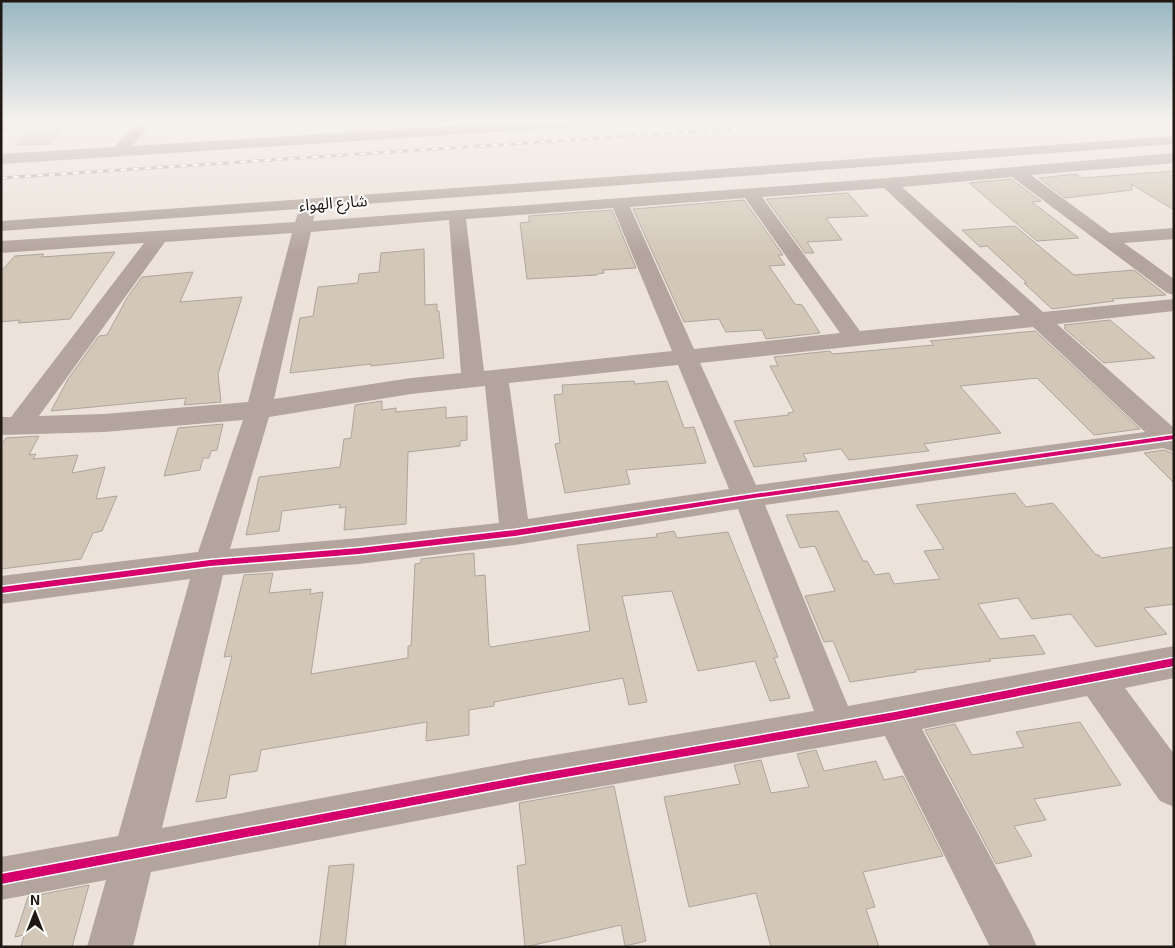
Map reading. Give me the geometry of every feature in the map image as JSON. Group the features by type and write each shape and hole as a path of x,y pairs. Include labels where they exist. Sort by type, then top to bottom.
{"highway":[{"name":"شارع الهواء","path":"1,215 704,165"},
{"name":"شارع الهواء","path":"1,226 306,215 882,165"}],"street":[{"path":"1,247 160,235 306,215 458,214 888,183 1092,165"},
{"path":"1016,172 1174,289"},
{"path":"888,183 1172,439"},
{"path":"750,193 854,338"},
{"path":"619,202 747,497 838,725"},
{"path":"458,214 484,378 515,533"},
{"path":"110,947 136,853 210,562 259,410 306,215"},
{"path":"1107,239 1174,233"},
{"path":"10,426 160,235"},
{"path":"10,426 104,423 259,410 411,386 1174,305"},
{"path":"1,590 210,562 360,551 515,533 747,497 1172,439"},
{"path":"1,879 895,716 1174,662"},
{"path":"1095,677 1174,787"},
{"path":"895,716 1014,947"}],"building":[{"path":"1174,171 1174,210 1131,184 1132,190 1065,198 1039,178 1076,174 1082,178"},
{"path":"1011,179 1041,201 1032,202 1079,238 1037,241 969,183"},
{"path":"848,193 868,216 826,218 842,240 807,242 814,253 805,253 766,199"},
{"path":"744,200 783,255 778,255 785,265 769,266 795,304 802,305 820,333 766,339 762,330 726,332 719,319 684,322 633,209"},
{"path":"612,210 636,268 603,270 604,273 597,275 527,279 520,223 529,222 529,216"},
{"path":"1015,226 1074,275 1134,270 1166,295 1112,299 1114,301 1052,309 987,246 980,247 962,230"},
{"path":"424,249 425,305 437,304 444,358 290,373 300,318 313,316 318,287 358,283 359,274 379,272 381,253"},
{"path":"115,252 70,319 18,323 20,320 1,322 1,271 15,256 44,254 41,257"},
{"path":"193,272 180,302 242,297 218,374 221,402 184,405 186,398 51,411 68,379 99,336 107,335 127,298 142,277"},
{"path":"1110,320 1155,358 1104,363 1064,328 1066,327 1064,325"},
{"path":"1035,331 1140,429 1094,435 1037,378 960,386 1001,433 924,444 929,451 849,460 841,449 803,454 807,461 754,467 734,421 789,415 788,413 794,412 770,366 778,366 774,357 830,351 833,354 934,345 930,341"},
{"path":"634,381 635,384 667,381 684,428 694,427 706,463 626,470 630,484 565,493 555,444 560,443 554,395 563,394 562,385"},
{"path":"382,401 382,410 396,408 396,412 446,407 446,418 467,416 467,440 460,441 460,446 408,452 406,524 344,530 346,507 339,508 340,504 282,511 279,531 246,535 259,477 340,467 344,439 351,438 355,405"},
{"path":"223,424 217,450 211,451 209,458 203,458 200,470 164,476 178,428"},
{"path":"39,436 29,455 36,454 33,459 78,455 72,473 105,467 96,499 117,496 102,531 93,533 81,559 1,569 1,445 6,438"},
{"path":"1164,450 1174,454 1174,483 1144,453"},
{"path":"1015,493 1026,507 1053,503 1096,555 1099,555 1101,558 1174,547 1174,604 1144,608 1167,634 1096,647 1071,614 1032,619 1018,598 978,604 1000,639 1034,635 1045,654 989,659 991,661 915,670 916,672 850,682 833,641 824,642 805,596 835,591 815,546 800,548 786,515 838,511 863,561 867,561 875,575 889,573 894,584 940,579 924,551 944,549 916,505"},
{"path":"674,531 677,538 728,532 778,657 774,658 790,698 770,701 755,661 698,671 672,591 622,596 647,702 629,705 623,678 494,702 494,706 469,710 469,735 426,741 427,722 261,750 257,771 230,775 226,798 196,802 232,656 224,657 244,575 273,573 269,593 311,589 310,594 323,592 311,674 408,658 408,646 411,646 415,564 421,563 421,559 474,553 475,576 485,575 489,645 491,647 590,631 577,545 657,537 656,534"},
{"path":"1080,722 1121,785 1034,799 1046,820 1014,826 1032,856 996,864 925,730 955,724 972,755 1024,747 1016,732"},
{"path":"816,750 824,771 876,761 884,780 903,776 943,856 863,872 875,907 866,909 879,947 771,947 756,893 689,907 664,797 740,784 734,765 761,760 771,793 809,787 797,754"},
{"path":"614,786 646,941 625,946 621,925 525,947 517,866 526,864 519,803"},
{"path":"354,864 345,947 319,947 329,866"},
{"path":"89,885 72,947 21,947 24,935 15,937 28,897"}],"railway":[{"path":"1,178 192,165"}],"cycle path":[{"path":"1,590 210,563 359,551 515,533 747,497 1174,437"},
{"path":"1,879 525,780 895,716 1174,662"}]}
